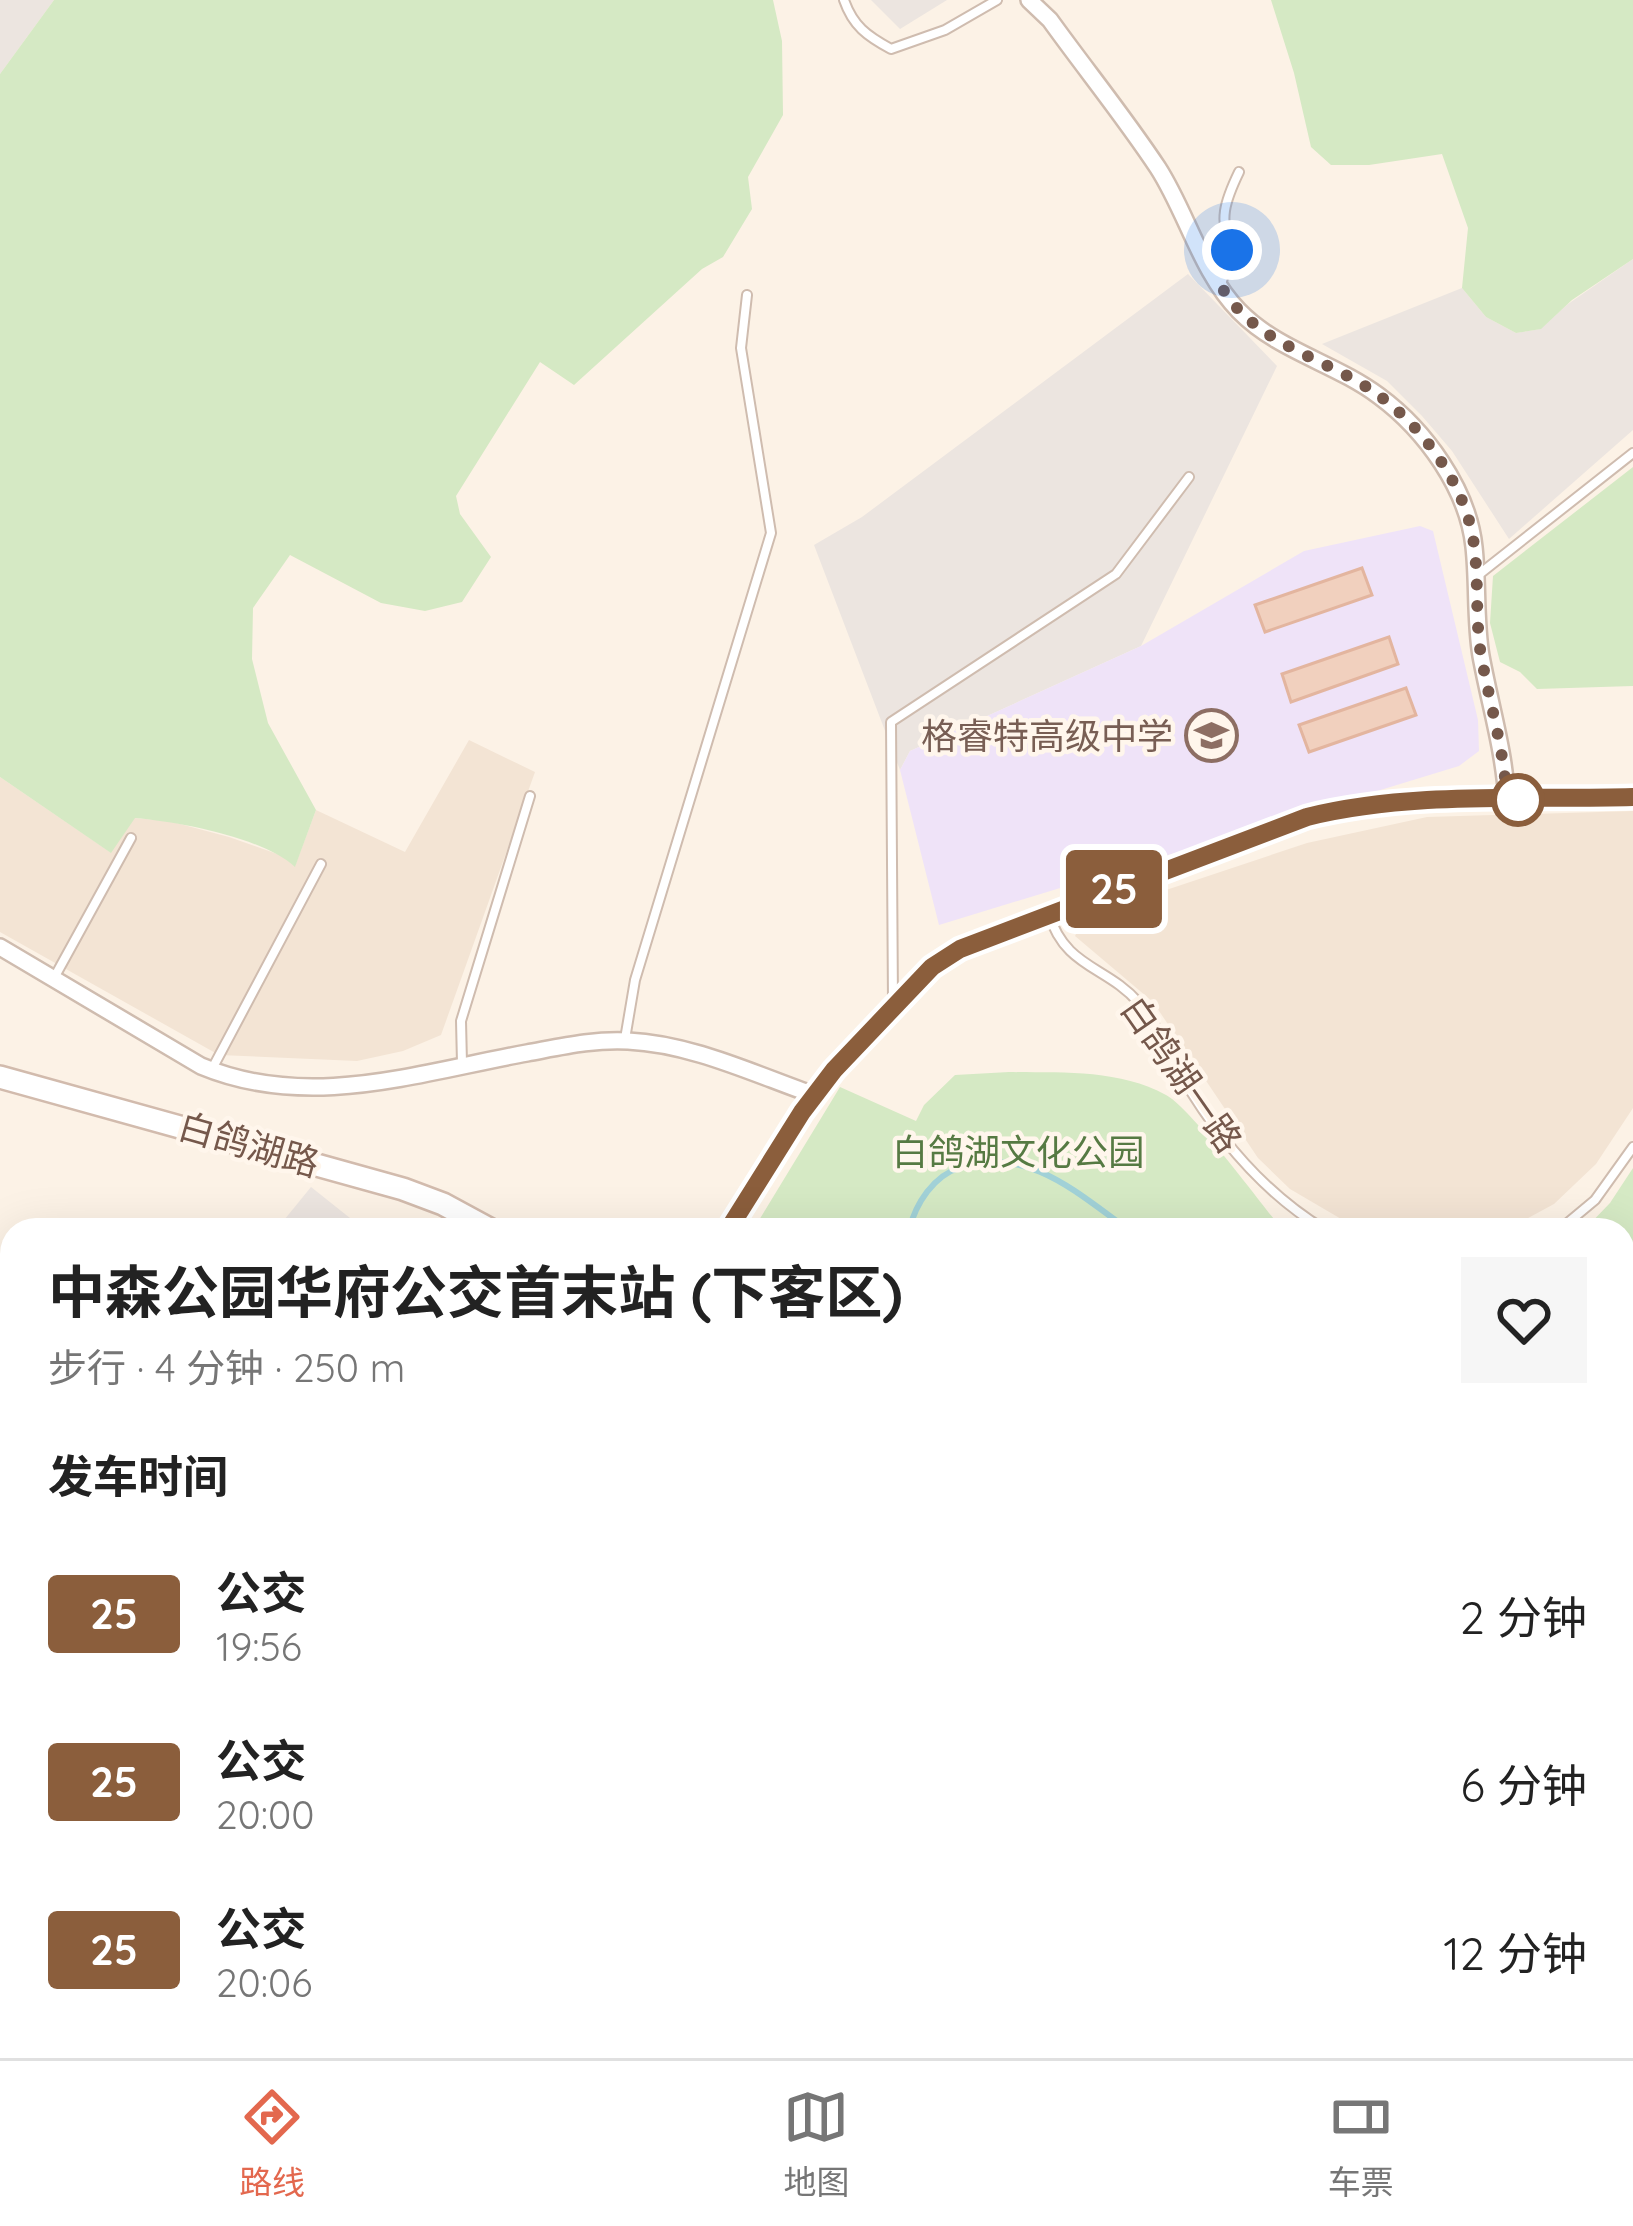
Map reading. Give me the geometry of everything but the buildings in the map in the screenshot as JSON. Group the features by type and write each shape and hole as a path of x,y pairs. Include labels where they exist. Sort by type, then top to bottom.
{"street":[{"path":"1029,0 1050,20 1160,171 1221,286 1241,313 1264,332 1362,384 1395,409 1439,460 1462,499 1474,545 1480,653 1501,738 1507,800"},
{"path":"736,1218 814,1095 932,967 960,949 1326,812 1388,802 1633,797"},
{"path":"0,947 211,1071 266,1088 339,1088 581,1043 625,1041 698,1054 814,1095"},
{"name":"白鸽湖路","path":"0,1077 403,1189 465,1218"}],"lane":[{"path":"844,0 850,17 866,35 891,49 944,30 998,0"},
{"path":"1221,286 1232,250 1222,216 1239,172"},
{"path":"625,1041 634,980 771,533 741,348 747,295"},
{"path":"1476,577 1633,453"},
{"path":"892,1009 891,722 1116,574 1189,477"},
{"path":"462,1065 461,1022 530,796"},
{"path":"53,979 131,838"},
{"path":"211,1071 321,864"},
{"name":"白鸽湖一路","path":"1048,913 1064,948 1139,1003 1198,1103 1259,1180 1305,1218"},
{"path":"1573,1218 1595,1200 1633,1147"}],"shaded area":[{"path":"0,0 54,0 0,74"},
{"path":"871,0 947,0 900,29"},
{"path":"1633,259 1633,430 1509,539 1452,451 1422,416 1387,381 1322,344 1462,288 1486,317 1516,333 1540,329"},
{"path":"1188,274 1277,366 1141,646 910,751 900,770 814,545 862,517"},
{"name":"格睿特高级中学","path":"1420,526 1433,531 1478,720 1479,751 1459,766 939,925 900,770 910,751 1141,646 1304,551"},
{"path":"469,740 535,772 441,1035 403,1051 357,1061 219,1055 0,932 0,777 110,852 134,818 169,821 229,837 283,856 295,866 316,810 405,852"},
{"path":"1633,811 1633,1108 1596,1164 1554,1204 1528,1218 1339,1218 1290,1189 1258,1158 1153,1002 1075,936 1085,917 1307,843 1427,817"},
{"path":"311,1187 350,1218 286,1218"}],"green space":[{"path":"54,0 773,0 782,41 783,115 748,177 752,209 723,257 702,269 574,385 540,362 456,496 460,514 491,557 462,602 425,611 381,603 290,555 253,608 252,659 268,723 316,810 295,867 241,839 135,818 111,853 0,777 0,74"},
{"path":"1271,0 1633,0 1633,259 1572,300 1541,329 1516,333 1486,317 1462,288 1468,228 1442,154 1369,165 1331,165 1311,147"},
{"path":"1633,467 1633,686 1537,689 1520,672 1500,662 1490,623 1493,576"},
{"name":"白鸽湖文化公园","path":"1069,1073 1129,1081 1166,1095 1208,1136 1273,1218 760,1218 840,1087 916,1121 924,1105 955,1075"},
{"path":"1633,1168 1633,1218 1596,1218"}],"waterway":[{"path":"913,1218 934,1184 951,1171 985,1162 1008,1163 1051,1177 1112,1218"}],"bus line":[{"name":"25","path":"736,1218 834,1070 932,967 960,949 1307,817 1344,808 1388,802 1633,797"}],"place":[{"name":"格睿特高级中学","path":"1212,735"}],"route":[{"path":"1232,250 1221,286 1241,313 1288,347 1379,395 1439,460 1462,499 1474,545 1480,653 1501,738 1507,800 1518,800"}]}
